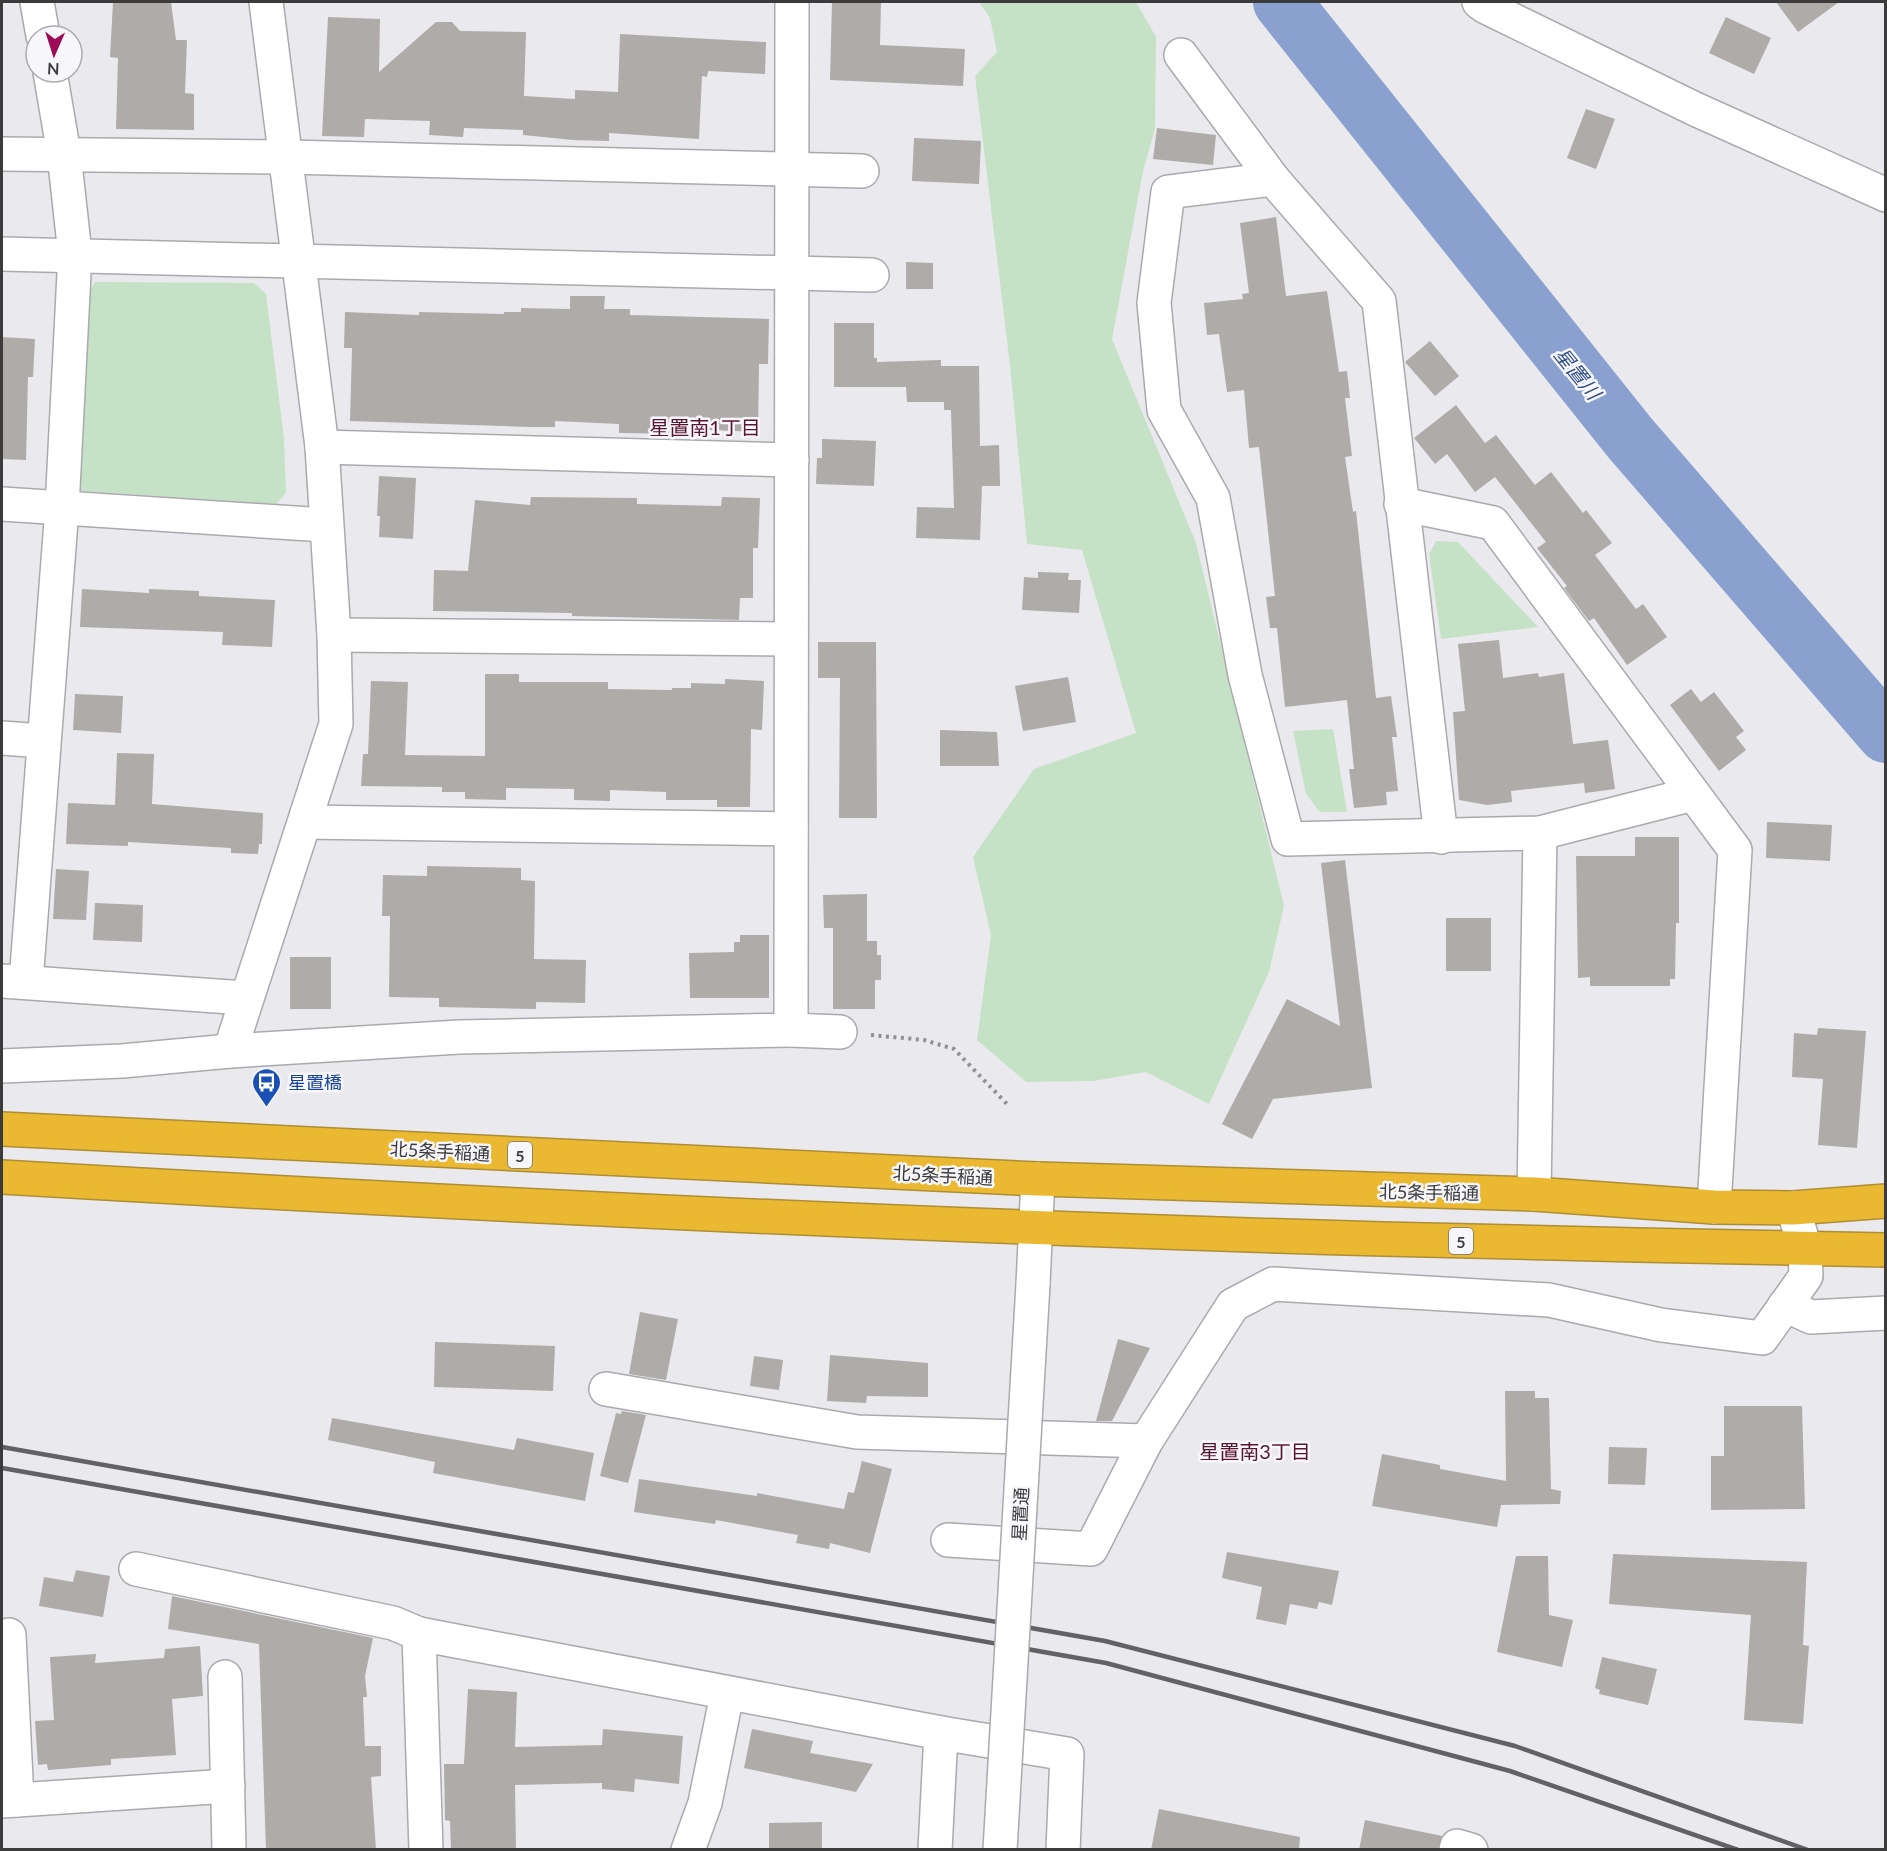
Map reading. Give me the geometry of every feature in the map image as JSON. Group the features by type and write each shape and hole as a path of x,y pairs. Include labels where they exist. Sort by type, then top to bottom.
{"highway":[{"name":"北5条手稲通","path":"2,1129 1038,1179 1534,1194 1714,1207 1793,1208 1886,1201"},
{"name":"5","path":"2,1177 224,1190 1036,1228 1387,1239 1886,1250"}],"street":[{"path":"38,2 42,24"},
{"path":"230,1052 245,998 336,724 334,635 325,525 322,447 288,157 266,2"},
{"path":"791,1030 792,2"},
{"path":"1479,2 1695,109 1886,195"},
{"path":"1180,55 1272,179 1379,301 1440,837"},
{"path":"52,84 64,154 75,254 62,508 43,741 14,982 245,998"},
{"path":"2,154 288,157 862,171"},
{"path":"1272,179 1168,192 1154,303 1164,410 1213,498 1245,675 1288,839 1540,833 1693,794"},
{"path":"2,254 872,275"},
{"path":"322,447 792,460"},
{"path":"2,504 325,525"},
{"path":"1401,504 1493,523 1735,850 1714,1207"},
{"path":"334,635 791,639"},
{"path":"2,738 43,741"},
{"path":"305,822 791,829"},
{"path":"1534,1194 1540,833"},
{"path":"2,1065 122,1061 459,1037 791,1030 840,1032"},
{"name":"星置通","path":"1000,1850 1038,1179"},
{"path":"948,1540 1091,1549 1146,1441 1233,1305 1273,1284 1549,1300 1661,1325 1762,1338 1806,1276 1805,1248 1793,1208"},
{"path":"1785,1305 1811,1317 1886,1313"},
{"path":"606,1389 857,1432 1146,1441"},
{"path":"136,1569 393,1623 419,1634 727,1694 1067,1754 1063,1850"},
{"path":"419,1634 426,1850"},
{"path":"9,1635 9,1800 228,1786"},
{"path":"225,1677 229,1850"},
{"path":"688,1850 705,1803 727,1694"},
{"path":"935,1850 941,1733"},
{"path":"1456,1850 1457,1846 1471,1850"}],"path":[{"path":"840,1032 924,1040 954,1049 1007,1104"}],"green space":[{"path":"979,2 1136,2 1156,37 1155,129 1143,171 1112,339 1196,543 1284,906 1269,972 1209,1104 1146,1072 1093,1081 1026,1082 977,1040 991,935 973,857 1034,769 1136,733 1082,550 1027,544 1010,365 975,76 997,52 990,18"},
{"path":"95,282 254,283 266,294 284,439 286,493 276,504 81,491 74,480 86,295"},
{"path":"1436,541 1458,542 1538,627 1441,639 1429,554"},
{"path":"1333,729 1347,812 1320,812 1306,794 1293,731"}],"building":[{"path":"113,2 171,2 176,40 187,40 185,93 194,94 194,130 116,129 118,58 110,57"},
{"path":"832,2 881,2 880,45 965,49 963,86 830,80"},
{"path":"1776,2 1839,2 1798,32"},
{"path":"328,17 380,19 379,72 436,22 452,22 460,31 526,32 524,96 575,99 575,90 618,92 620,34 766,42 765,74 708,71 707,77 702,76 699,139 609,133 609,141 573,140 523,135 523,130 464,128 463,137 429,135 430,121 365,119 364,137 322,136"},
{"path":"1726,17 1771,38 1754,74 1709,53"},
{"path":"1586,109 1615,119 1596,169 1567,158"},
{"path":"1157,128 1216,135 1213,165 1153,159"},
{"path":"914,138 981,141 979,184 912,181"},
{"path":"1276,217 1286,296 1327,291 1339,372 1347,371 1350,398 1345,398 1352,456 1345,457 1353,512 1356,511 1376,698 1391,696 1397,737 1392,737 1398,791 1386,792 1387,805 1354,808 1349,769 1354,769 1347,700 1285,707 1277,628 1270,628 1266,597 1275,596 1259,447 1249,448 1244,390 1227,392 1219,334 1207,335 1204,303 1243,299 1242,294 1249,293 1240,223"},
{"path":"906,262 933,263 933,289 906,289"},
{"path":"570,296 605,296 604,309 630,309 630,315 769,319 768,364 759,364 758,432 688,429 687,434 619,433 619,424 555,421 555,427 530,427 350,421 352,348 344,348 345,312 419,315 419,312 504,314 504,312 521,312 521,308 570,309"},
{"path":"834,323 874,323 874,358 877,358 877,362 941,360 941,366 979,366 980,446 999,445 1000,486 982,486 980,540 916,538 917,507 954,508 951,410 944,410 944,402 907,402 906,387 834,387"},
{"path":"2,337 35,339 33,377 28,377 26,460 2,459"},
{"path":"1430,341 1459,376 1435,396 1405,362"},
{"path":"1456,405 1485,443 1496,435 1535,485 1551,472 1583,513 1586,510 1612,543 1595,555 1636,609 1643,604 1667,637 1627,665 1594,618 1589,621 1564,588 1567,586 1537,548 1546,542 1495,477 1475,492 1447,454 1435,464 1414,438"},
{"path":"822,439 876,441 874,486 816,484 817,458 822,458"},
{"path":"379,476 416,478 413,539 379,537 380,516 377,516"},
{"path":"531,497 637,498 637,504 721,506 722,497 760,498 758,548 753,548 753,598 740,598 739,620 572,616 572,613 433,611 434,570 468,571 475,500 530,505"},
{"path":"1038,572 1069,573 1068,580 1081,580 1079,613 1022,610 1024,577 1038,578"},
{"path":"82,589 149,593 149,589 199,591 199,596 275,600 272,647 222,645 223,632 80,627"},
{"path":"1499,640 1503,678 1538,673 1539,677 1564,673 1573,744 1608,740 1615,789 1585,793 1584,783 1511,791 1512,802 1487,805 1459,800 1453,712 1465,711 1458,644"},
{"path":"818,642 876,642 877,818 839,818 840,678 818,678"},
{"path":"485,674 519,674 519,682 608,682 608,689 672,690 672,688 691,688 691,683 725,684 725,679 764,681 762,730 751,729 750,807 717,807 717,800 666,800 666,792 610,790 610,801 574,800 574,789 506,788 506,800 465,799 465,792 442,792 442,787 361,786 363,754 368,754 371,681 408,682 405,755 485,756"},
{"path":"1068,677 1076,722 1023,731 1015,686"},
{"path":"1691,689 1701,702 1714,692 1744,731 1736,737 1746,750 1719,771 1670,705"},
{"path":"75,694 123,696 121,733 73,730"},
{"path":"940,730 997,732 999,766 940,766"},
{"path":"117,753 154,754 152,804 263,813 262,844 259,844 258,854 231,853 231,848 128,842 128,846 66,844 68,803 115,805"},
{"path":"1767,822 1832,825 1830,861 1766,858"},
{"path":"1635,837 1679,837 1679,923 1676,923 1675,979 1670,979 1670,986 1590,986 1590,977 1578,978 1576,856 1635,856"},
{"path":"1345,860 1372,1088 1273,1099 1252,1139 1222,1124 1287,999 1340,1026 1321,863"},
{"path":"427,866 521,868 521,880 535,881 534,959 586,960 585,1003 536,1002 536,1009 439,1007 439,998 389,997 390,916 382,916 383,875 427,876"},
{"path":"56,869 89,871 86,920 53,919"},
{"path":"867,894 867,941 877,941 877,955 881,955 881,980 875,980 875,1009 833,1009 833,928 824,928 823,895"},
{"path":"95,903 143,905 142,942 93,940"},
{"path":"1446,918 1491,918 1491,971 1446,971"},
{"path":"740,935 769,935 769,998 690,998 689,953 734,952 734,942 740,942"},
{"path":"290,957 331,957 331,1009 290,1009"},
{"path":"1818,1028 1866,1031 1857,1148 1818,1145 1823,1079 1792,1077 1794,1033 1817,1035"},
{"path":"640,1312 678,1319 666,1380 629,1374"},
{"path":"1118,1339 1150,1348 1112,1421 1096,1421"},
{"path":"435,1342 555,1346 553,1391 434,1387"},
{"path":"830,1355 928,1363 928,1397 867,1396 866,1403 827,1401"},
{"path":"754,1356 783,1360 779,1390 750,1386"},
{"path":"1505,1391 1535,1391 1535,1398 1549,1398 1551,1489 1561,1491 1560,1504 1501,1505 1497,1527 1372,1506 1382,1454 1440,1465 1440,1469 1506,1481"},
{"path":"1724,1406 1802,1406 1805,1509 1711,1510 1711,1456 1724,1456"},
{"path":"622,1411 646,1415 628,1483 600,1476 616,1413 621,1414"},
{"path":"332,1418 514,1450 517,1438 594,1453 585,1501 433,1473 435,1462 328,1440"},
{"path":"1609,1447 1647,1448 1645,1485 1608,1484"},
{"path":"862,1461 892,1469 870,1553 830,1543 829,1549 796,1543 798,1535 716,1520 715,1524 634,1512 639,1479 757,1496 757,1493 844,1509 848,1492 854,1493"},
{"path":"1227,1552 1339,1571 1332,1605 1319,1602 1317,1609 1290,1604 1286,1625 1256,1619 1262,1587 1222,1578"},
{"path":"1613,1554 1807,1562 1803,1645 1809,1646 1803,1724 1744,1720 1751,1615 1609,1604"},
{"path":"1516,1556 1548,1556 1549,1615 1573,1620 1562,1667 1497,1652"},
{"path":"76,1570 110,1576 103,1617 39,1606 44,1577 73,1582"},
{"path":"172,1596 373,1638 365,1676 367,1697 363,1697 365,1746 381,1746 381,1776 371,1777 376,1850 266,1850 259,1644 168,1629"},
{"path":"200,1646 203,1696 172,1699 176,1755 111,1759 111,1765 48,1770 47,1764 38,1765 35,1721 54,1720 50,1657 96,1654 95,1663 164,1658 165,1649"},
{"path":"1602,1657 1657,1669 1648,1705 1599,1694 1600,1690 1595,1688"},
{"path":"468,1689 517,1692 515,1747 602,1745 603,1729 683,1736 679,1784 635,1779 634,1792 602,1789 602,1783 515,1785 516,1850 451,1850 450,1821 445,1820 444,1764 464,1764"},
{"path":"752,1729 813,1741 810,1753 873,1764 856,1792 744,1768"},
{"path":"1159,1809 1300,1837 1299,1850 1151,1850"},
{"path":"1365,1820 1442,1836 1438,1850 1359,1850"},
{"path":"822,1822 822,1850 769,1850 769,1823"}],"waterway":[{"name":"星置川","path":"1282,2 1630,438 1886,734"}],"railway":[{"path":"2,1447 1105,1641 1515,1746 1808,1850"},
{"path":"2,1468 1106,1663 1510,1771 1738,1850"}],"place":[{"name":"星置橋","path":"267,1108"}],"district":[{"name":"星置南1丁目","path":"705,427"},
{"name":"星置南3丁目","path":"1255,1451"}]}
